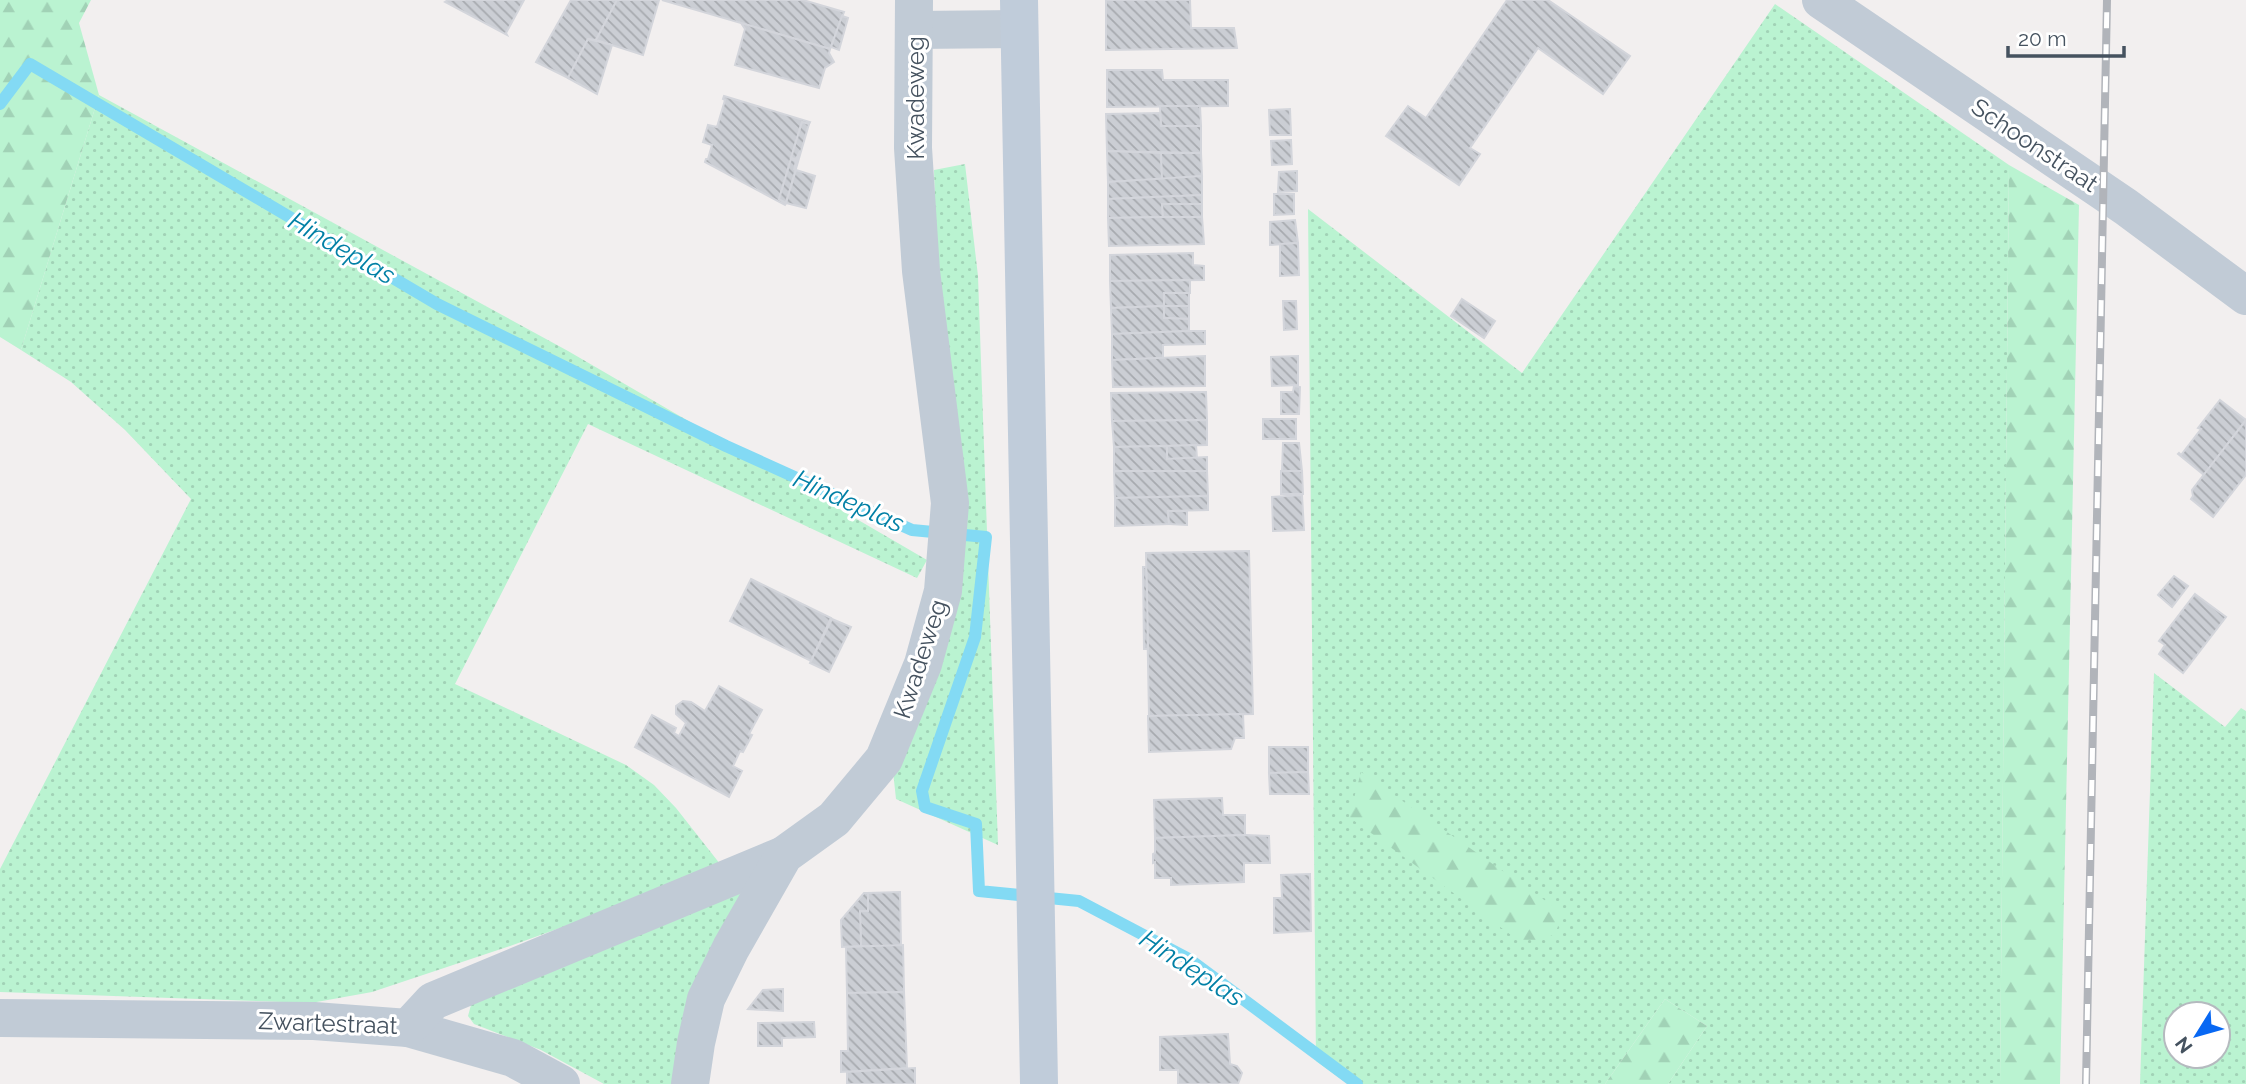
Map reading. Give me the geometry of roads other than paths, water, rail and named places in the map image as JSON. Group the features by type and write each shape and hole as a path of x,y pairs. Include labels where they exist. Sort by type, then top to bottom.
{"main road":[{"path":"1019,14 1039,1084"}],"street":[{"name":"Schoonstraat","path":"1821,0 2242,283"},
{"path":"915,15 1019,14"},
{"name":"Kwadeweg","path":"690,1084 706,999 731,948 785,855 834,819 884,759 923,664 943,591 950,503 921,271 914,148 915,15"},
{"name":"Zwartestraat","path":"0,1018 314,1021 408,1028 433,1001 785,855"},
{"path":"408,1028 513,1058 561,1084"}],"waterway":[{"name":"Hindeplas","path":"0,104 30,64 437,304 726,446 912,530 986,537 975,637 922,791 925,807 976,824 979,891 1079,901 1189,959 1357,1084"}],"railway":[{"path":"2086,1084 2107,0"}]}
